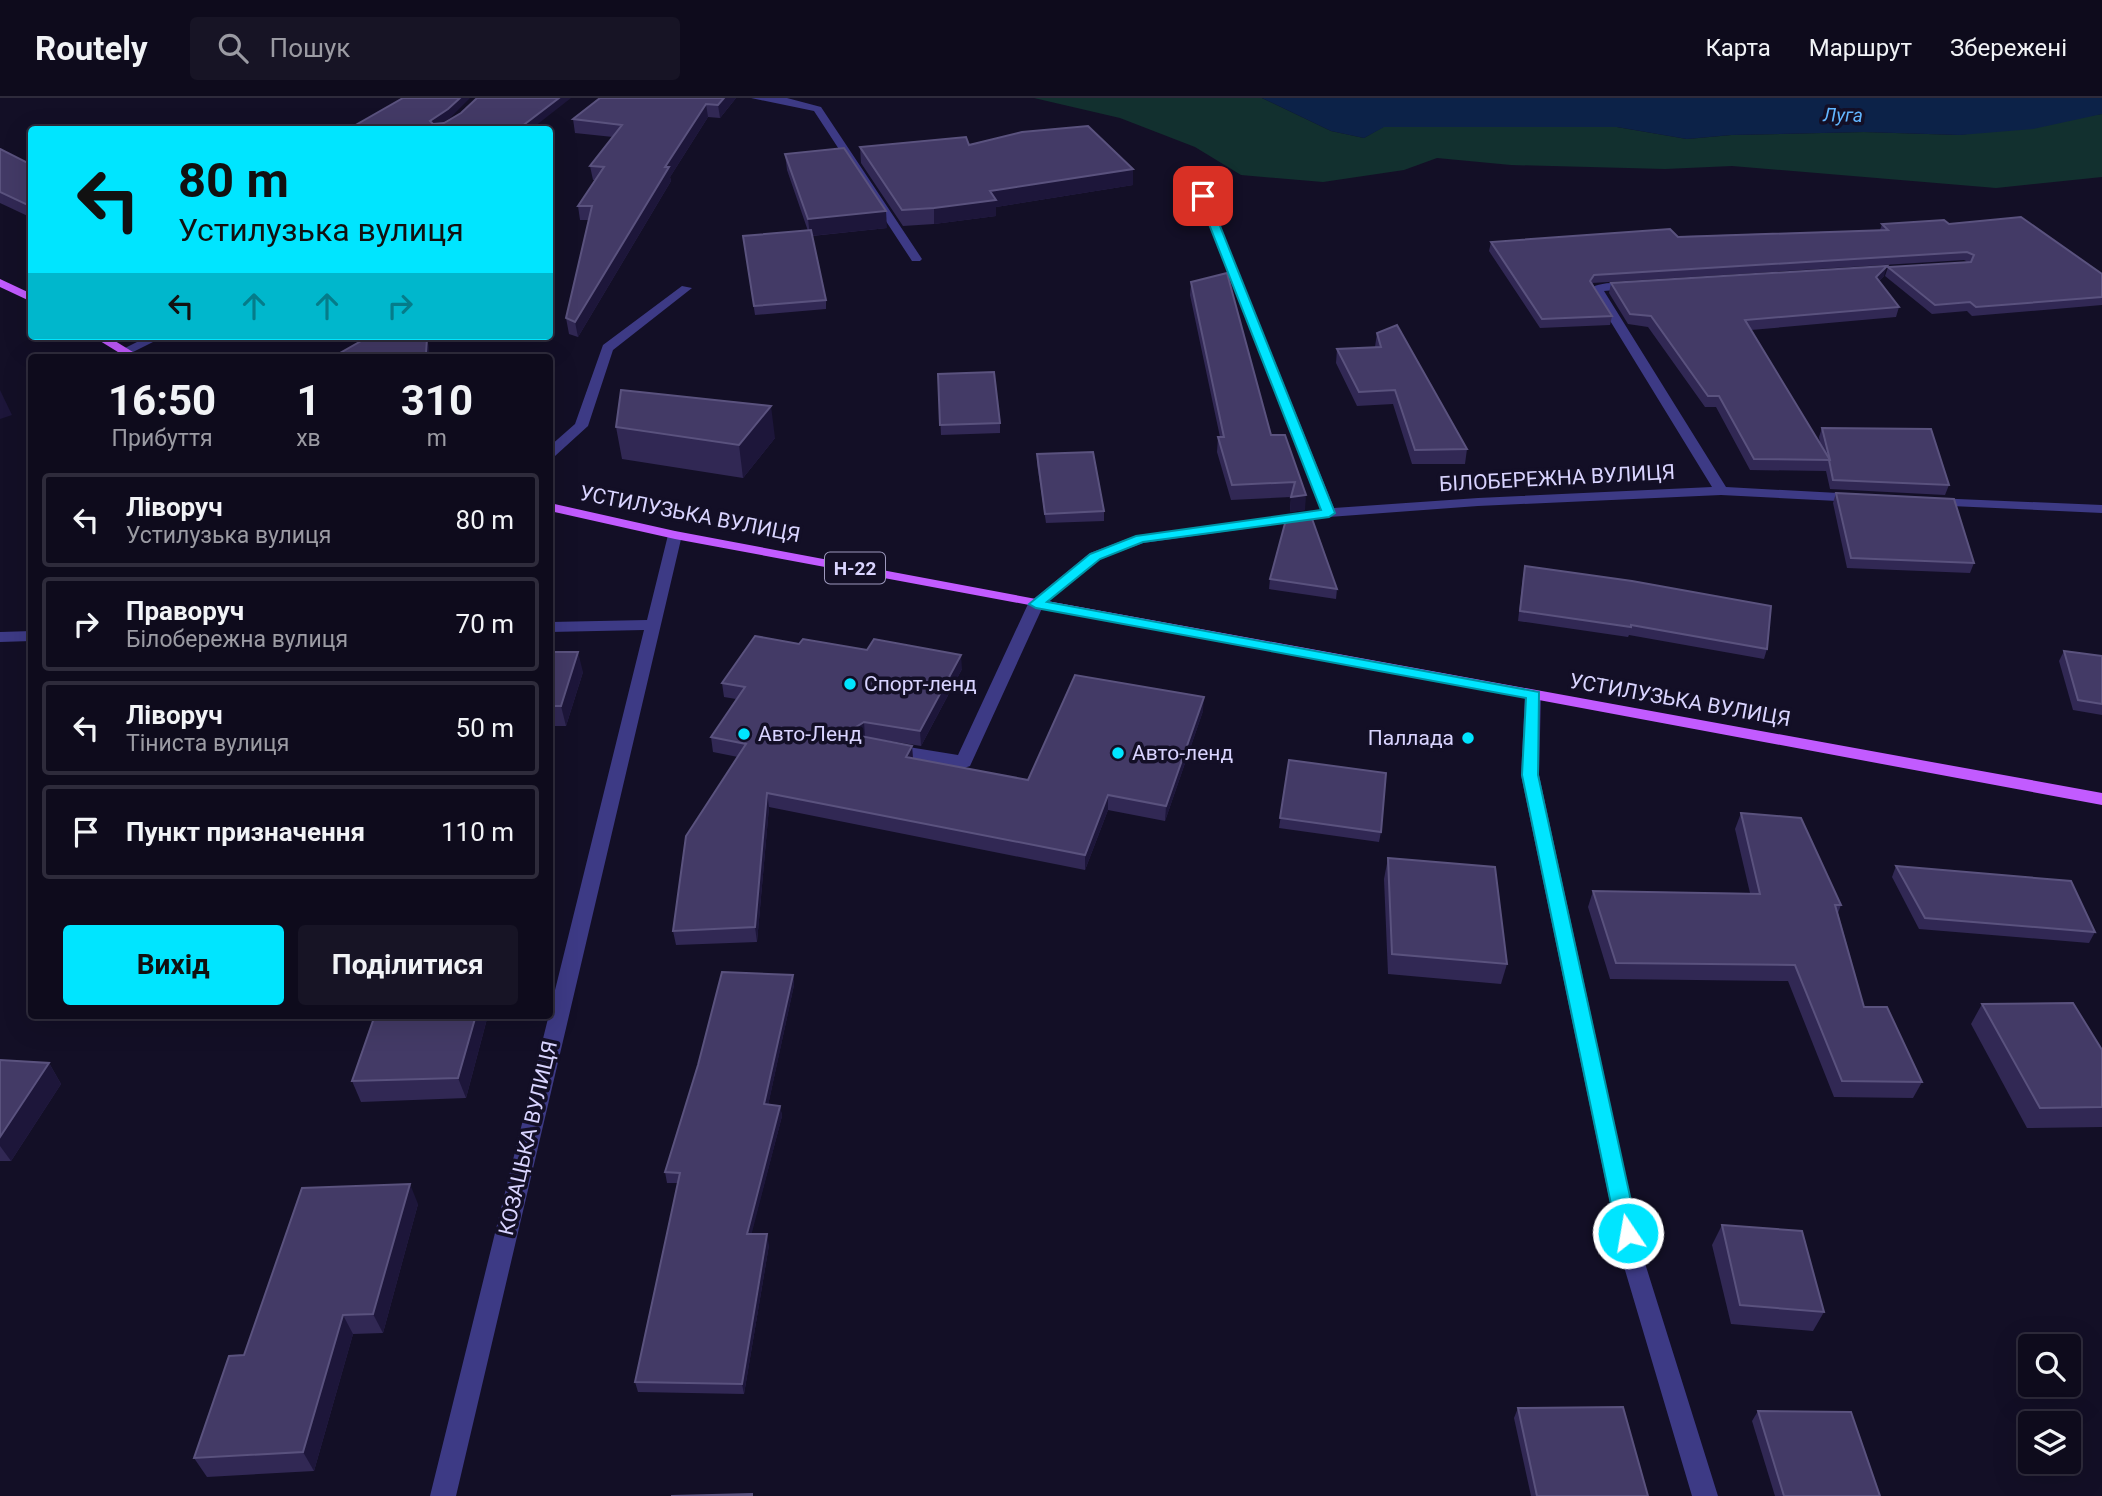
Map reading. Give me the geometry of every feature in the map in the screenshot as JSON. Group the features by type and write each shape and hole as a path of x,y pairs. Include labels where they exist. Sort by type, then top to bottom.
{"main road":[{"path":"0,282 28,297"},
{"path":"105,340 130,354"},
{"name":"УСТИЛУЗЬКА ВУЛИЦЯ","path":"553,508 675,535 1036,604 2102,799"}],"street":[{"path":"756,98 784,100 818,109 916,258"},
{"path":"1203,196 1329,513"},
{"path":"1650,285 1596,288 1721,491"},
{"path":"553,450 580,426 607,348 686,288"},
{"path":"130,354 153,340"},
{"name":"БІЛОБЕРЕЖНА ВУЛИЦЯ","path":"1036,604 1095,556 1140,539 1329,513 1478,502 1721,491 1871,499"},
{"path":"1925,502 2102,509"},
{"name":"КОЗАЦЬКА ВУЛИЦЯ","path":"443,1496 650,625 675,535"},
{"path":"877,747 964,762 1036,604"},
{"path":"553,627 650,625"},
{"path":"0,637 28,636"},
{"path":"1534,695 1530,775 1633,1260 1705,1496"}],"green space":[{"path":"1034,98 1262,98 1331,131 1364,138 1383,127 1617,127 1687,139 1731,135 1864,132 1960,135 2102,114 2102,177 1996,188 1732,166 1665,169 1511,165 1437,158 1404,170 1323,182 1241,175 1195,147 1120,118"}],"water":[{"name":"Луга","path":"1262,98 2102,98 2102,114 2033,129 1960,135 1864,132 1731,135 1687,139 1617,127 1384,127 1364,138 1331,131"}],"building":[{"path":"403,98 460,98 430,121 433,124 444,123 461,113 477,98 559,98 522,126 354,126"},
{"path":"600,98 724,98 718,105 706,104 665,167 669,167 575,322 566,318 592,206 578,206 604,167 590,166 622,125 573,119"},
{"path":"1088,126 1133,169 990,191 996,200 934,208 902,210 860,147 966,137 969,145 1022,132"},
{"path":"844,148 886,211 808,219 785,154"},
{"path":"0,149 28,163 28,205 0,192"},
{"path":"2021,217 2102,274 2102,297 1976,307 1970,302 1935,305 1888,267 1971,262 1974,255 1967,252 1594,275 1590,281 1612,316 1542,319 1491,242 1670,229 1678,237 1888,230 1882,224 1944,220 1949,224"},
{"path":"811,230 826,300 754,306 743,236"},
{"path":"1887,266 1876,277 1899,307 1745,320 1830,460 1754,459 1719,396 1708,396 1651,316 1630,314 1611,283"},
{"path":"1227,273 1271,435 1285,435 1306,495 1291,497 1295,482 1232,485 1218,437 1224,437 1191,282"},
{"path":"1397,325 1467,449 1415,450 1395,390 1359,392 1337,349 1381,347 1377,333"},
{"path":"363,340 427,340 426,354 338,354"},
{"path":"994,372 1000,423 940,425 938,374"},
{"path":"621,390 771,406 739,445 616,427"},
{"path":"1822,428 1931,429 1949,485 1833,480"},
{"path":"1093,452 1104,511 1045,514 1037,454"},
{"path":"1836,493 1954,499 1974,563 1851,558"},
{"path":"1310,513 1337,589 1270,579 1287,516"},
{"path":"1525,566 1632,581 1771,606 1767,649 1631,625 1520,611"},
{"path":"755,636 799,644 803,639 867,650 874,639 961,655 920,731 864,722 853,729 855,735 912,746 906,757 1028,780 1075,675 1204,697 1166,806 1108,795 1085,855 767,793 755,927 673,931 686,836 746,744 711,737 745,687 722,683"},
{"path":"2064,651 2102,656 2102,704 2078,700"},
{"path":"553,652 578,652 561,706 553,706"},
{"path":"1289,760 1386,773 1381,832 1280,818"},
{"path":"1741,813 1801,818 1841,905 1835,905 1864,1007 1887,1007 1922,1082 1842,1081 1795,965 1616,963 1593,891 1760,894"},
{"path":"1388,858 1495,867 1507,964 1392,954"},
{"path":"1896,866 2071,881 2095,932 1925,918"},
{"path":"722,972 793,975 764,1104 780,1106 747,1234 767,1234 742,1384 635,1382 680,1173 665,1172 698,1065"},
{"path":"2073,1003 2102,1050 2102,1107 2040,1108 1982,1004"},
{"path":"374,1019 475,1019 458,1078 352,1081"},
{"path":"0,1060 49,1063 0,1137"},
{"path":"410,1184 373,1314 343,1315 303,1452 194,1458 229,1356 244,1355 302,1188"},
{"path":"1722,1225 1802,1231 1824,1312 1740,1305"},
{"path":"1623,1407 1648,1496 1537,1496 1518,1408"},
{"path":"1758,1411 1851,1412 1880,1496 1784,1496"},
{"path":"752,1494 752,1496 671,1496"}],"place":[{"name":"Спорт-ленд","path":"850,684"},
{"name":"Авто-Ленд","path":"744,734"},
{"name":"Паллада","path":"1468,738"},
{"name":"Авто-ленд","path":"1118,753"}],"route":[{"path":"1203,196 1329,513 1140,539 1095,556 1036,604 1534,695 1530,775 1628,1233"}]}
